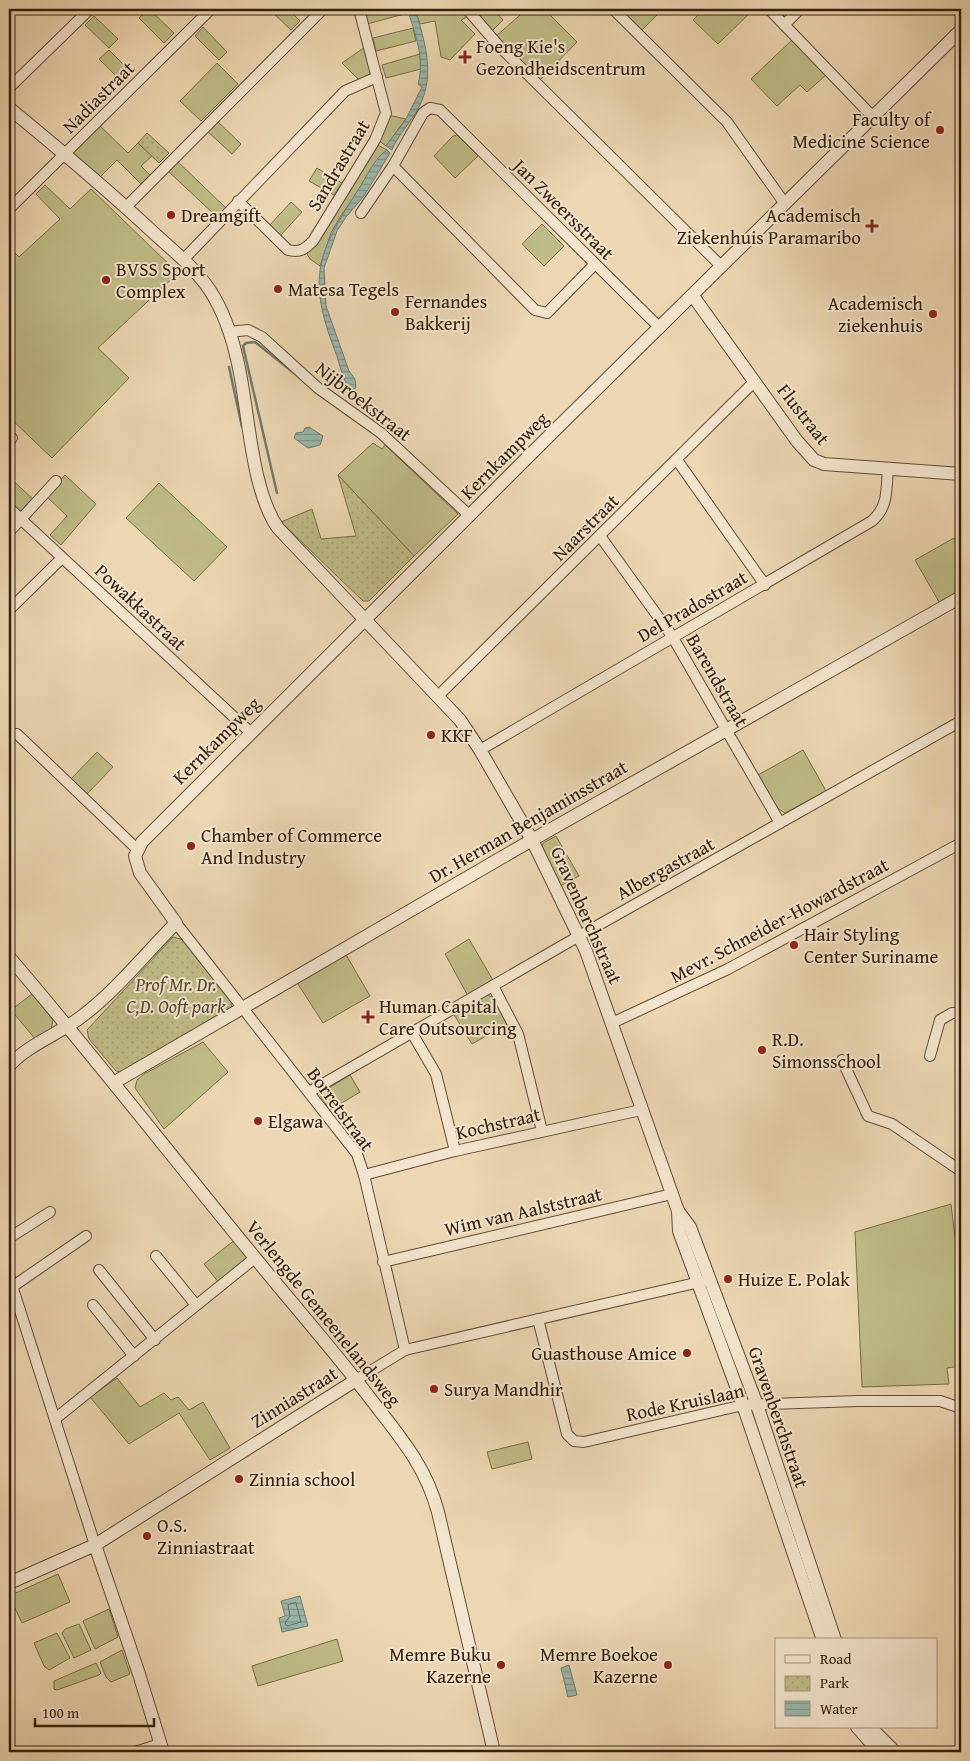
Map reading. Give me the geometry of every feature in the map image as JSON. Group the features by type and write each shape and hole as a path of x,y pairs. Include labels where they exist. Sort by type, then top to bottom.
{"street":[{"path":"9,88 90,9"},
{"name":"Nadiastraat","path":"9,209 211,9"},
{"path":"126,207 323,9"},
{"name":"Sandrastraat","path":"238,201 288,250 296,252 304,250 313,241 384,121 386,113 359,9"},
{"path":"467,9 498,45 722,267"},
{"path":"613,9 727,122 785,204"},
{"path":"769,9 873,117"},
{"path":"784,25 800,9"},
{"name":"Kernkampweg","path":"138,850 142,842 250,732 367,620 961,30"},
{"path":"183,260 345,91 377,78"},
{"name":"Gravenberchstraat","path":"9,108 126,207 183,260 211,293 229,332 238,359 249,431 264,504 270,516 278,528 460,720 480,750 532,840 579,936 678,1211 679,1230 705,1281 757,1405 834,1638"},
{"name":"Jan Zweersstraat","path":"393,166 426,110 435,109 446,114 594,265 660,328"},
{"path":"361,213 393,166 535,310 547,312 594,265"},
{"name":"Flustraat","path":"694,296 798,441 814,460 824,464 961,474"},
{"name":"Nijbroekstraat","path":"229,332 248,330 262,337 318,388 381,433 470,516"},
{"name":"Naarstraat","path":"438,696 678,460 755,381"},
{"path":"678,460 765,585"},
{"name":"Del Pradostraat","path":"480,750 672,636 765,585 872,521 882,513 888,468"},
{"path":"9,532 56,481"},
{"name":"Powakkastraat","path":"9,508 250,732"},
{"name":"Barendstraat","path":"600,536 672,636 780,823"},
{"path":"9,610 62,558"},
{"name":"Dr. Herman Benjaminsstraat","path":"115,1082 532,840 961,597"},
{"name":"Albergastraat","path":"310,1092 579,936 961,721"},
{"path":"9,1066 26,1052 68,1026 112,990 176,923 140,873 135,856 138,850 17,734"},
{"name":"Mevr. Schneider-Howardstraat","path":"612,1024 728,969 961,843"},
{"name":"Borretstraat","path":"176,923 310,1092 356,1154 364,1175 405,1350"},
{"name":"Verlengde Gemeenelandsweg","path":"9,957 115,1082 255,1258 356,1380 412,1453 433,1492 494,1752"},
{"path":"493,986 518,1034 542,1131"},
{"path":"930,1056 940,1020 952,1013 961,1013"},
{"path":"412,1033 436,1074 455,1151"},
{"path":"842,1060 868,1116 892,1124 961,1171"},
{"name":"Kochstraat","path":"364,1175 455,1151 641,1110"},
{"name":"Wim van Aalststraat","path":"383,1262 672,1194"},
{"path":"9,1238 50,1212"},
{"path":"12,1293 86,1236"},
{"path":"156,1256 196,1305"},
{"path":"55,1420 255,1258"},
{"path":"99,1270 155,1340"},
{"path":"9,1276 12,1293 139,1674 161,1748 135,1752"},
{"name":"Gravenberchstraat","path":"705,1281 743,1405 822,1638"},
{"name":"Zinniastraat","path":"9,1583 95,1544 405,1350 705,1281"},
{"path":"93,1305 134,1356"},
{"name":"Rode Kruislaan","path":"538,1319 568,1434 574,1441 584,1442 743,1405 858,1401 940,1401 961,1408"},
{"path":"857,1728 879,1752"},
{"path":"871,1728 895,1752"}],"green space":[{"path":"149,9 174,33 164,43 139,18"},
{"path":"269,9 288,9 300,21 291,30"},
{"path":"362,9 407,9 408,13 367,24"},
{"path":"415,9 462,9 467,17 461,20 475,34 450,60 441,57 435,21 420,24"},
{"path":"472,9 493,9 503,20 491,32"},
{"path":"527,9 544,9 577,42 539,81 495,37"},
{"path":"630,9 663,9 641,31 625,14"},
{"path":"704,9 754,9 718,44 693,20"},
{"path":"94,16 118,39 109,48 85,25"},
{"path":"203,27 227,52 219,60 195,36"},
{"path":"413,28 416,41 376,51 373,38"},
{"path":"792,40 826,75 807,92 800,85 777,106 751,79"},
{"path":"365,47 372,74 361,82 342,63"},
{"path":"109,50 132,73 123,83 99,59"},
{"path":"420,54 421,69 386,78 382,65"},
{"path":"217,63 238,84 201,121 180,101"},
{"path":"388,115 406,119 386,146 378,140"},
{"path":"217,121 241,144 232,154 207,131"},
{"path":"98,124 128,153 138,143 152,156 141,166 150,175 141,184 117,160 99,178 74,155 73,153"},
{"path":"147,133 169,153 159,163 138,143"},
{"path":"457,135 478,156 455,178 434,156 453,136"},
{"path":"376,144 387,150 340,217 331,233 320,266 310,259 306,252"},
{"path":"177,161 226,208 217,217 168,171"},
{"path":"317,168 342,183 334,195 309,181"},
{"path":"45,185 70,209 91,189 178,273 98,348 129,378 52,458 9,417 9,247 19,257 60,219 36,194"},
{"path":"291,202 302,212 280,236 269,226"},
{"path":"542,224 564,246 544,266 522,244"},
{"path":"373,443 382,449 385,445 458,514 414,556 338,475"},
{"path":"65,475 96,504 61,545 50,535 67,516 46,496"},
{"path":"338,475 414,556 369,601 363,601 281,522 312,509 321,539 356,536"},
{"path":"9,477 35,501 22,514 9,505"},
{"path":"159,483 227,547 194,581 126,518"},
{"path":"954,538 961,551 961,590 939,602 915,560"},
{"path":"803,750 826,791 785,813 776,807 758,775"},
{"path":"97,752 113,767 85,796 69,781"},
{"path":"556,836 579,876 560,886 542,850 543,843"},
{"name":"Prof Mr. Dr. C,D. Ooft park","path":"173,937 185,940 232,1002 231,1010 120,1072 116,1071 89,1039 87,1030"},
{"path":"469,939 494,982 468,996 445,954"},
{"path":"345,953 370,996 323,1023 296,981"},
{"path":"32,994 53,1020 51,1030 36,1040 11,1010"},
{"path":"488,995 495,999 509,1023 472,1044 453,1013"},
{"path":"203,1042 228,1072 164,1129 135,1088 137,1080 144,1074"},
{"path":"350,1075 360,1092 330,1110 319,1094"},
{"path":"951,1204 961,1287 961,1366 947,1368 949,1384 862,1387 855,1232"},
{"path":"236,1239 250,1258 219,1283 204,1264"},
{"path":"117,1378 140,1407 164,1393 171,1400 178,1397 189,1410 203,1402 230,1448 210,1460 179,1413 129,1444 90,1397"},
{"path":"528,1442 532,1459 492,1469 487,1452"},
{"path":"58,1574 70,1602 22,1623 9,1596"},
{"path":"109,1609 118,1637 95,1649 83,1621"},
{"path":"79,1624 91,1650 74,1658 62,1633 65,1629"},
{"path":"57,1633 70,1658 49,1670 44,1666 34,1643"},
{"path":"337,1639 343,1661 258,1686 252,1666"},
{"path":"122,1650 130,1674 111,1682 106,1677 100,1662"},
{"path":"96,1663 101,1673 99,1675 57,1690 54,1689 54,1681"}],"water":[{"path":"407,9 415,9 426,49 428,75 422,101 392,150 386,146 406,119 422,87 418,84 420,55"},
{"path":"387,150 390,153 364,196 337,231 324,268 326,306 349,371 355,379 356,388 350,390 343,376 321,304 319,284 321,267 325,250 344,212 375,163"},
{"path":"309,427 323,436 320,445 308,448 294,438 296,433 303,432 305,428"},
{"path":"300,1596 308,1626 282,1632 279,1618 285,1616 281,1601"},
{"path":"569,1665 577,1695 568,1697 561,1668"}],"waterway":[{"path":"277,493 243,346 246,343 255,342 338,408"},
{"path":"229,367 242,427"}],"place":[{"name":"Foeng Kie's Gezondheidscentrum","path":"465,57"},
{"name":"Faculty of Medicine Science","path":"940,130"},
{"name":"Dreamgift","path":"171,215"},
{"name":"Academisch Ziekenhuis Paramaribo","path":"872,226"},
{"name":"BVSS Sport Complex","path":"106,280"},
{"name":"Matesa Tegels","path":"278,289"},
{"name":"Fernandes Bakkerij","path":"395,312"},
{"name":"Academisch ziekenhuis","path":"933,314"},
{"name":"KKF","path":"431,735"},
{"name":"Chamber of Commerce And Industry","path":"191,846"},
{"name":"Hair Styling Center Suriname","path":"794,945"},
{"name":"Human Capital Care Outsourcing","path":"368,1017"},
{"name":"R.D. Simonsschool","path":"762,1050"},
{"name":"Elgawa","path":"258,1121"},
{"name":"Huize E. Polak","path":"728,1279"},
{"name":"Guasthouse Amice","path":"687,1353"},
{"name":"Surya Mandhir","path":"434,1389"},
{"name":"Zinnia school","path":"239,1479"},
{"name":"O.S. Zinniastraat","path":"147,1536"},
{"name":"Memre Buku Kazerne","path":"501,1665"},
{"name":"Memre Boekoe Kazerne","path":"668,1665"}]}
